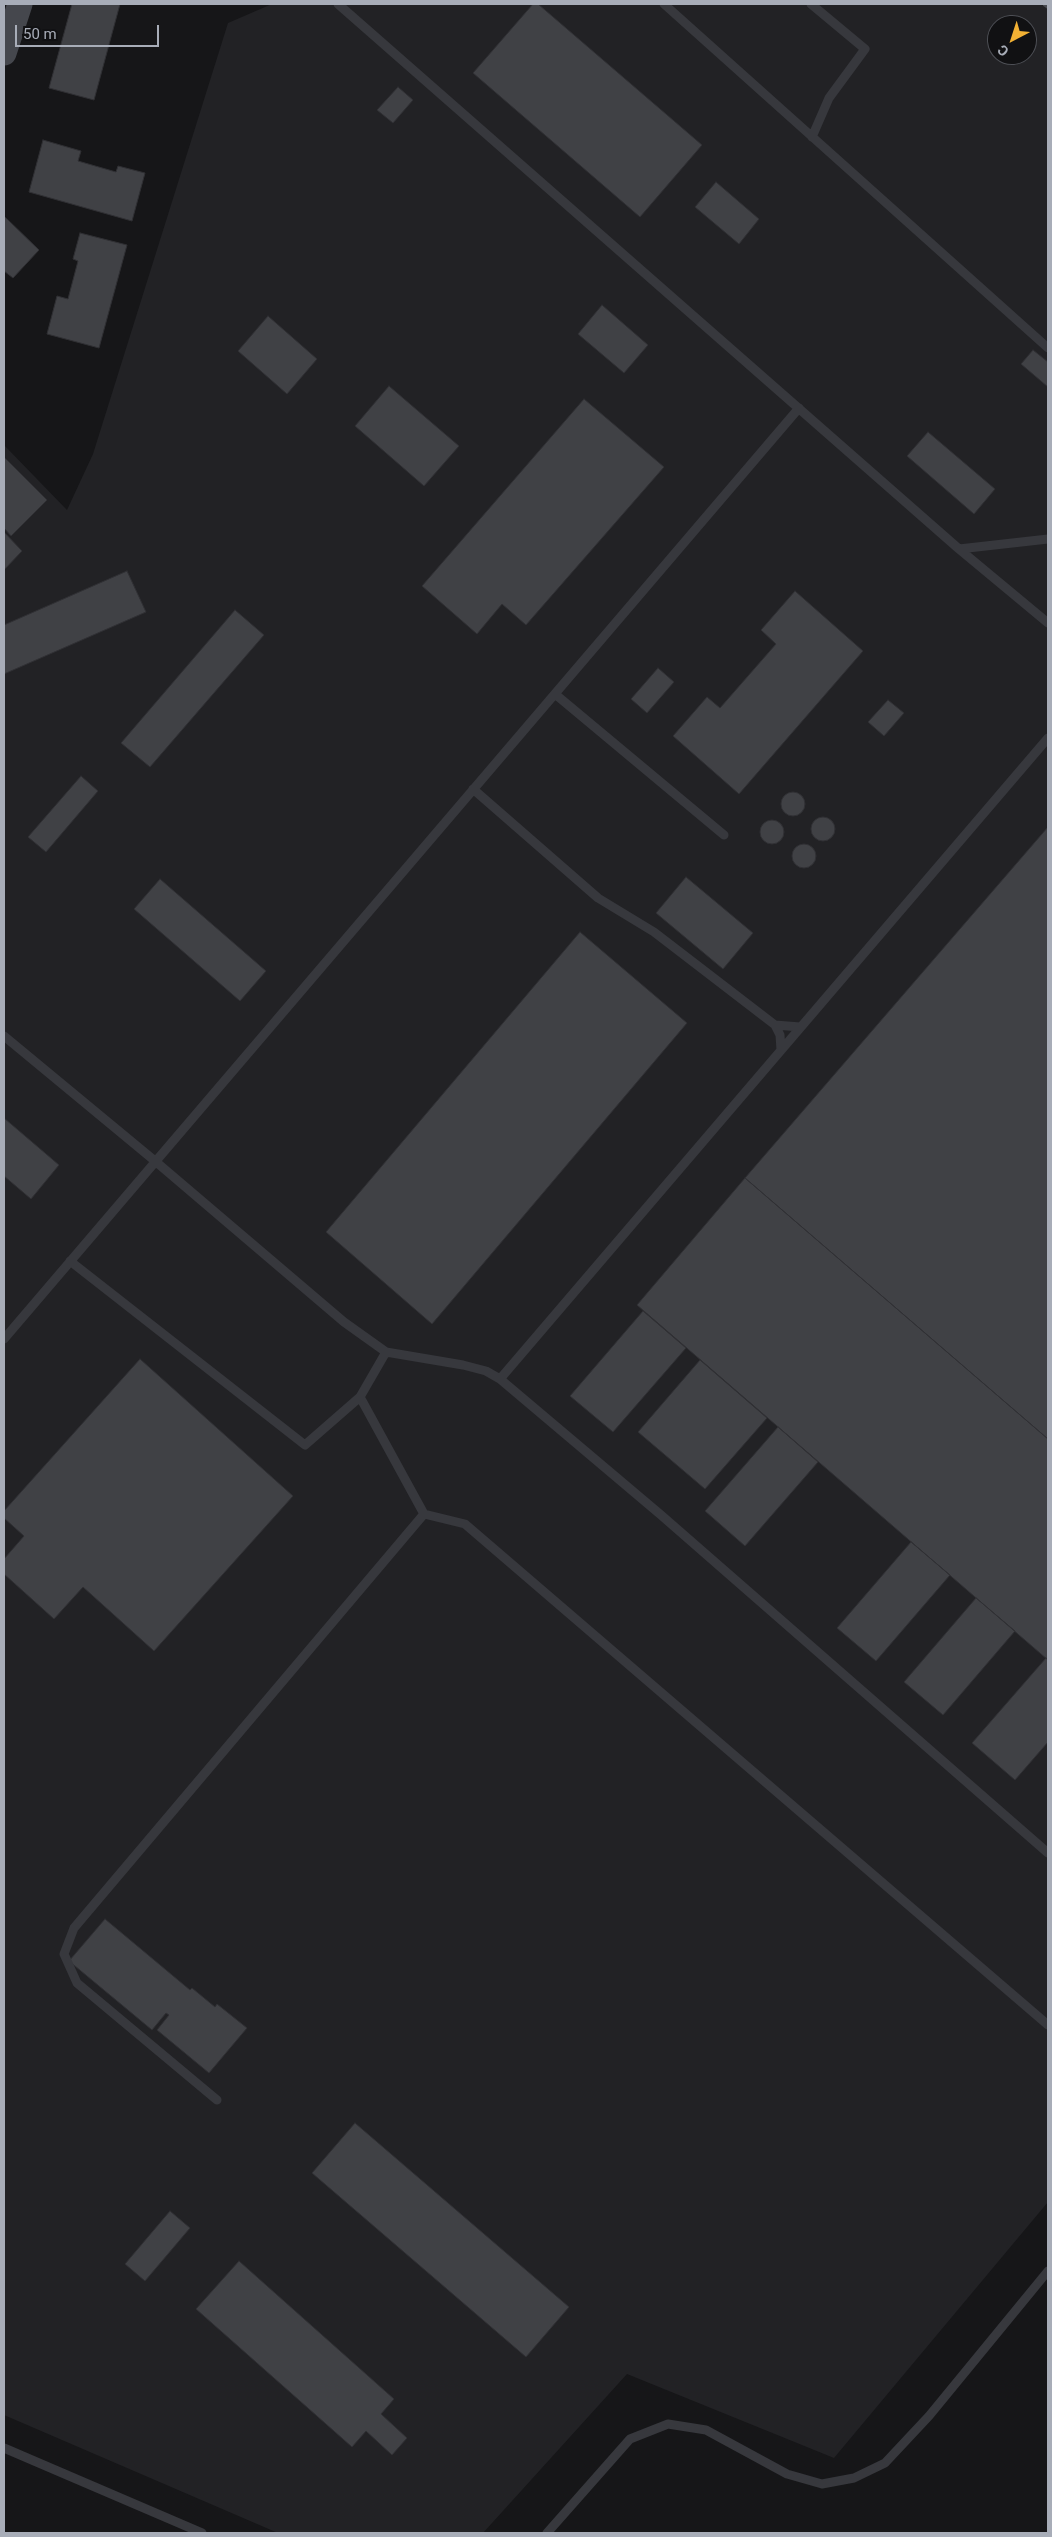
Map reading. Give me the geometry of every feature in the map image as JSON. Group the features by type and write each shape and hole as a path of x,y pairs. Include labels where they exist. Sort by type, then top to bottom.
{"main road":[{"path":"6,35 20,4"}],"lane":[{"path":"338,4 959,549 1048,623"},
{"path":"664,4 1048,348"},
{"path":"811,4 865,49 829,98 812,137"},
{"path":"4,1339 799,408"},
{"path":"959,549 1048,539"},
{"path":"555,694 724,835"},
{"path":"500,1379 1048,738"},
{"path":"474,789 598,898 654,932 774,1025 780,1035 781,1050"},
{"path":"774,1025 800,1027"},
{"path":"4,1036 156,1161 344,1322 386,1352 463,1365 486,1371 500,1379 662,1515 1048,1853"},
{"path":"70,1261 305,1445 360,1397 386,1352"},
{"path":"360,1397 424,1514 464,1524 1048,2025"},
{"path":"217,2100 77,1983 64,1954 67,1945 74,1928 424,1514"},
{"path":"547,2533 630,2439 668,2424 706,2430 787,2474 822,2484 854,2478 885,2463 929,2416 1048,2272"},
{"path":"4,2448 202,2533"}],"shaded area":[{"path":"272,4 1048,4 1048,2202 834,2458 627,2374 483,2533 278,2533 4,2415 4,445 67,510 93,454 228,23"}],"building":[{"path":"72,4 120,4 94,100 49,88"},
{"path":"533,4 538,4 702,145 640,217 473,73"},
{"path":"398,87 413,100 393,123 377,110"},
{"path":"43,140 81,151 78,161 116,172 118,166 145,173 132,221 29,192"},
{"path":"716,182 759,219 739,244 695,207"},
{"path":"4,216 39,250 13,278 4,271"},
{"path":"80,233 127,245 99,348 47,334 57,296 68,299 78,261 73,259"},
{"path":"602,305 648,345 624,373 578,334"},
{"path":"268,316 317,359 287,394 238,351"},
{"path":"1033,350 1048,362 1048,387 1021,364"},
{"path":"389,386 459,446 424,486 355,426"},
{"path":"584,399 664,467 526,625 502,604 477,634 422,586"},
{"path":"928,432 995,489 974,514 907,456"},
{"path":"4,457 47,500 11,536 4,528"},
{"path":"4,532 22,551 4,570"},
{"path":"127,571 146,612 4,674 4,625"},
{"path":"795,591 863,651 739,794 673,736 707,697 720,708 776,644 761,630"},
{"path":"235,610 264,635 150,767 121,743"},
{"path":"658,668 674,682 647,713 631,699"},
{"path":"888,700 904,713 884,736 868,722"},
{"path":"81,776 98,791 46,852 28,837"},
{"path":"793,792 798,793 804,799 804,809 798,815 793,816 788,815 782,809 781,804 782,799 788,793"},
{"path":"823,817 828,818 834,824 834,834 828,840 823,841 818,840 812,834 811,829 812,824 818,818"},
{"path":"772,820 777,821 783,827 783,837 777,843 772,844 767,843 761,837 760,832 761,827 767,821"},
{"path":"1048,827 1048,1439 745,1178"},
{"path":"804,844 809,845 815,851 815,861 809,867 804,868 799,867 793,861 792,856 793,851 799,845"},
{"path":"686,877 753,933 723,969 656,913"},
{"path":"160,879 266,971 240,1001 134,909"},
{"path":"580,932 687,1023 432,1324 326,1232"},
{"path":"4,1118 59,1165 31,1199 4,1176"},
{"path":"745,1178 1048,1439 1048,1660 637,1305"},
{"path":"643,1311 686,1348 613,1432 570,1396"},
{"path":"140,1359 293,1496 154,1651 83,1587 54,1619 4,1574 4,1559 24,1536 4,1518 4,1511"},
{"path":"700,1360 767,1418 705,1489 638,1432"},
{"path":"778,1427 818,1462 745,1546 705,1511"},
{"path":"911,1542 950,1575 876,1661 837,1628"},
{"path":"976,1598 1015,1631 943,1715 904,1682"},
{"path":"1046,1658 1048,1660 1048,1742 1015,1780 972,1743"},
{"path":"105,1919 190,1990 192,1988 215,2007 217,2004 247,2028 209,2073 157,2030 169,2015 166,2013 152,2030 69,1961"},
{"path":"355,2123 569,2307 526,2357 312,2173"},
{"path":"170,2211 190,2228 145,2281 125,2264"},
{"path":"239,2261 394,2399 381,2414 407,2438 392,2455 366,2431 352,2447 196,2309"}],"railway":[{"path":"1044,4 1048,7"}]}
